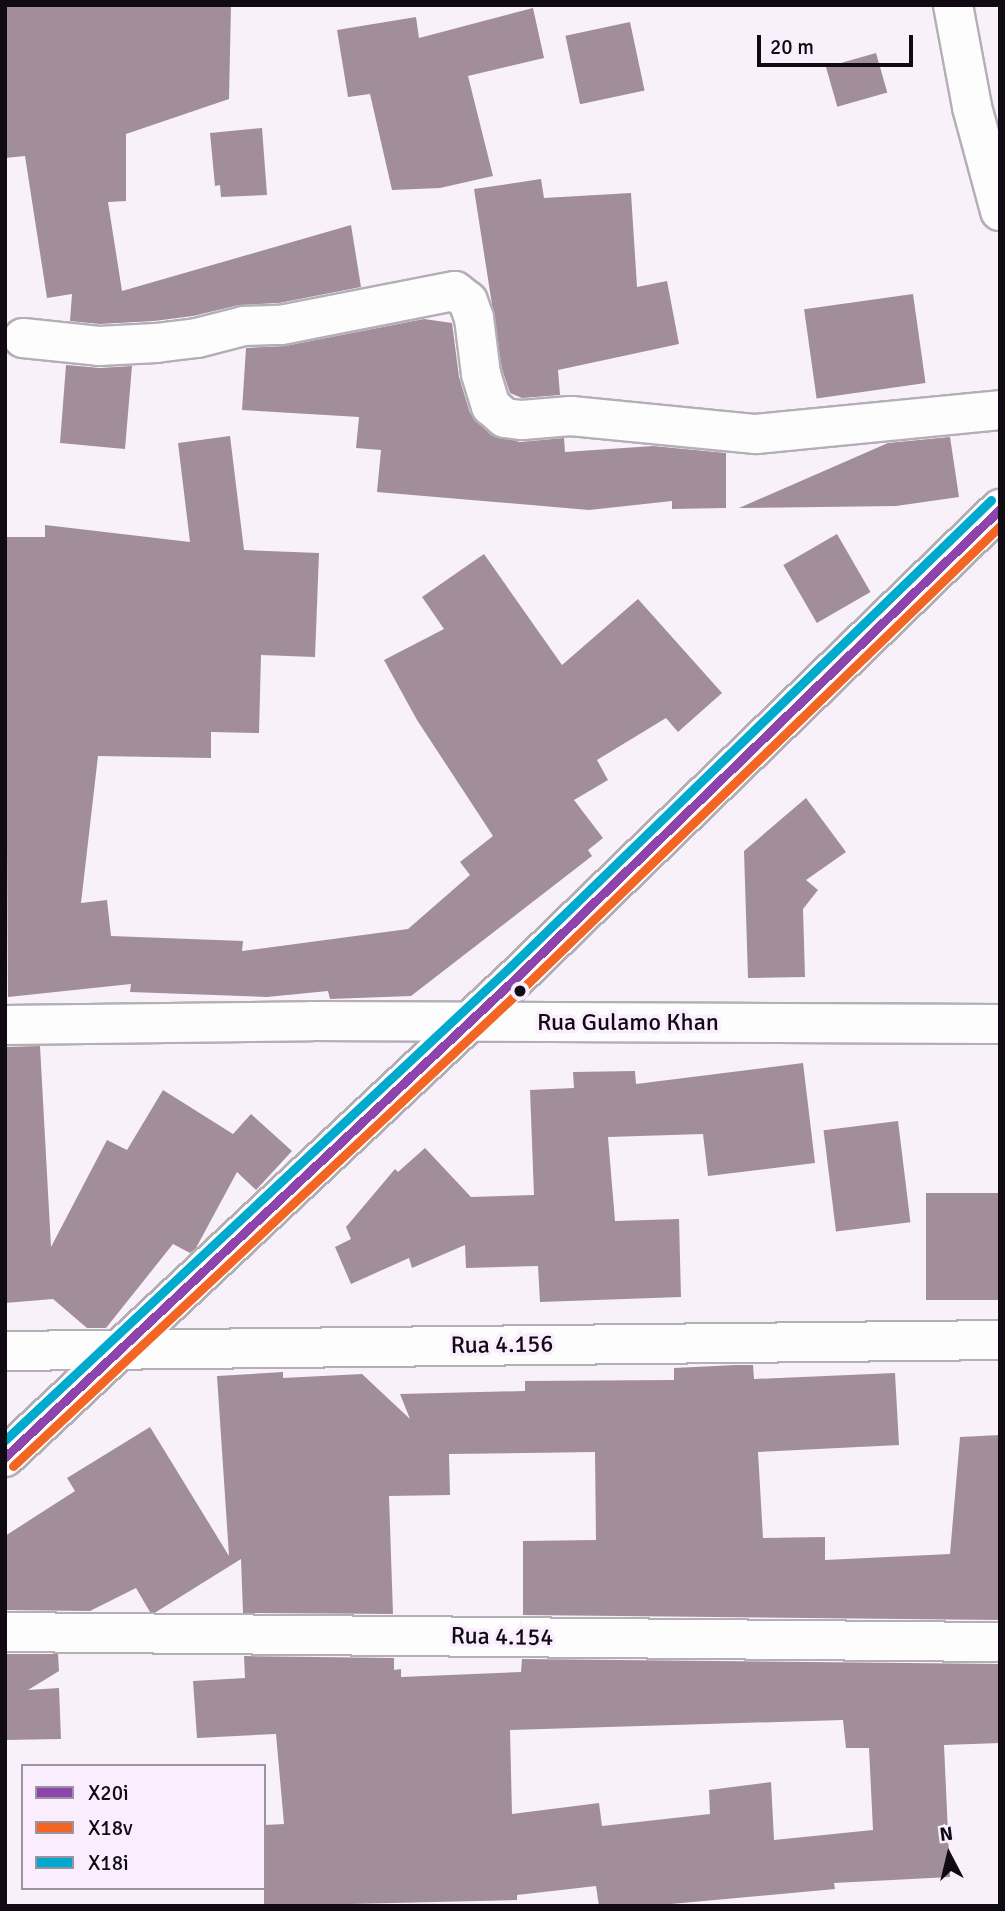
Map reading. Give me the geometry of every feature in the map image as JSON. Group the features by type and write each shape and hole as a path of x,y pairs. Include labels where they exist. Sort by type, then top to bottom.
{"street":[{"path":"953,5 972,107 1000,211"},
{"path":"23,338 99,346 156,343 197,338 244,326 281,325 455,292 468,301 474,318 481,374 491,406 505,418 522,420 571,416 756,434 1000,410"},
{"path":"5,1457 469,1022 1000,509"},
{"name":"Rua Gulamo Khan","path":"5,1025 469,1022 1000,1024"},
{"name":"Rua 4.156","path":"5,1351 1000,1340"},
{"name":"Rua 4.154","path":"5,1632 1000,1642"}],"building":[{"path":"5,5 231,5 229,99 126,134 126,201 108,202 122,291 351,225 361,287 279,303 239,305 193,316 154,321 100,324 70,321 72,294 47,298 25,156 5,158"},
{"path":"533,8 544,58 468,76 493,176 440,188 392,190 370,94 348,97 337,30 416,17 419,38"},
{"path":"630,22 645,90 580,104 565,36"},
{"path":"876,53 887,92 837,107 826,67"},
{"path":"262,128 267,195 221,197 220,185 215,186 210,133"},
{"path":"541,179 544,198 631,193 637,287 667,281 679,344 558,370 560,395 522,398 510,393 502,369 474,189"},
{"path":"913,294 926,383 817,398 804,309"},
{"path":"424,319 452,323 459,377 470,413 491,435 520,442 564,438 565,452 653,446 726,453 726,508 672,509 672,501 589,510 377,492 381,450 356,448 359,417 242,410 246,348 285,346"},
{"path":"66,365 100,368 132,366 125,449 60,443"},
{"path":"230,436 244,550 319,553 315,657 261,655 259,733 211,732 211,758 98,756 81,903 107,900 111,936 243,941 242,951 408,929 470,875 460,862 493,836 417,720 384,660 444,629 422,597 484,554 562,665 638,599 722,693 678,732 666,718 597,760 608,780 574,800 603,838 588,850 592,856 411,996 330,999 328,991 267,997 130,992 131,984 8,997 5,537 45,537 45,525 190,542 178,443"},
{"path":"950,437 959,497 896,506 739,508 888,443"},
{"path":"837,534 870,592 817,623 783,565"},
{"path":"806,798 846,852 806,880 818,890 803,909 805,977 748,978 744,851"},
{"path":"40,1046 51,1247 107,1140 127,1150 163,1090 233,1134 251,1114 292,1151 256,1190 237,1172 196,1248 190,1253 173,1244 106,1328 87,1328 53,1299 5,1303 5,1047"},
{"path":"803,1063 815,1163 708,1176 703,1134 608,1137 615,1221 679,1219 681,1297 540,1302 538,1266 466,1268 465,1245 412,1268 409,1258 351,1284 335,1247 351,1239 346,1227 395,1169 398,1172 425,1148 471,1197 534,1195 530,1090 574,1088 573,1072 635,1071 636,1084"},
{"path":"898,1121 910,1222 836,1231 824,1130"},
{"path":"926,1193 1000,1193 1000,1300 926,1300"},
{"path":"753,1365 754,1379 895,1373 899,1445 758,1452 763,1538 825,1537 825,1560 950,1554 960,1437 1000,1435 1000,1620 523,1615 523,1541 596,1540 595,1452 449,1454 450,1495 389,1496 393,1614 243,1613 241,1559 156,1612 150,1612 136,1588 90,1611 5,1610 5,1536 75,1491 67,1478 150,1427 229,1556 217,1376 283,1372 283,1378 362,1374 410,1419 400,1394 525,1391 525,1381 674,1380 674,1368"},
{"path":"5,1654 58,1654 59,1671 28,1690 59,1688 61,1739 5,1740"},
{"path":"244,1656 394,1658 394,1670 401,1669 401,1677 521,1672 522,1659 1000,1664 1000,1743 944,1745 950,1877 834,1883 835,1889 649,1906 599,1906 596,1886 517,1895 517,1900 264,1906 266,1825 284,1824 276,1734 197,1738 193,1681 245,1678","holes":["843,1720 846,1748 869,1748 873,1830 774,1840 771,1782 709,1790 710,1814 602,1826 599,1803 512,1814 510,1730"]}],"transit line":[{"name":"X18i","path":"5,1440 511,966 991,500"},
{"name":"X20i","path":"5,1457 519,975 1000,509"},
{"name":"X18v","path":"13,1466 527,984 1000,526"}]}
